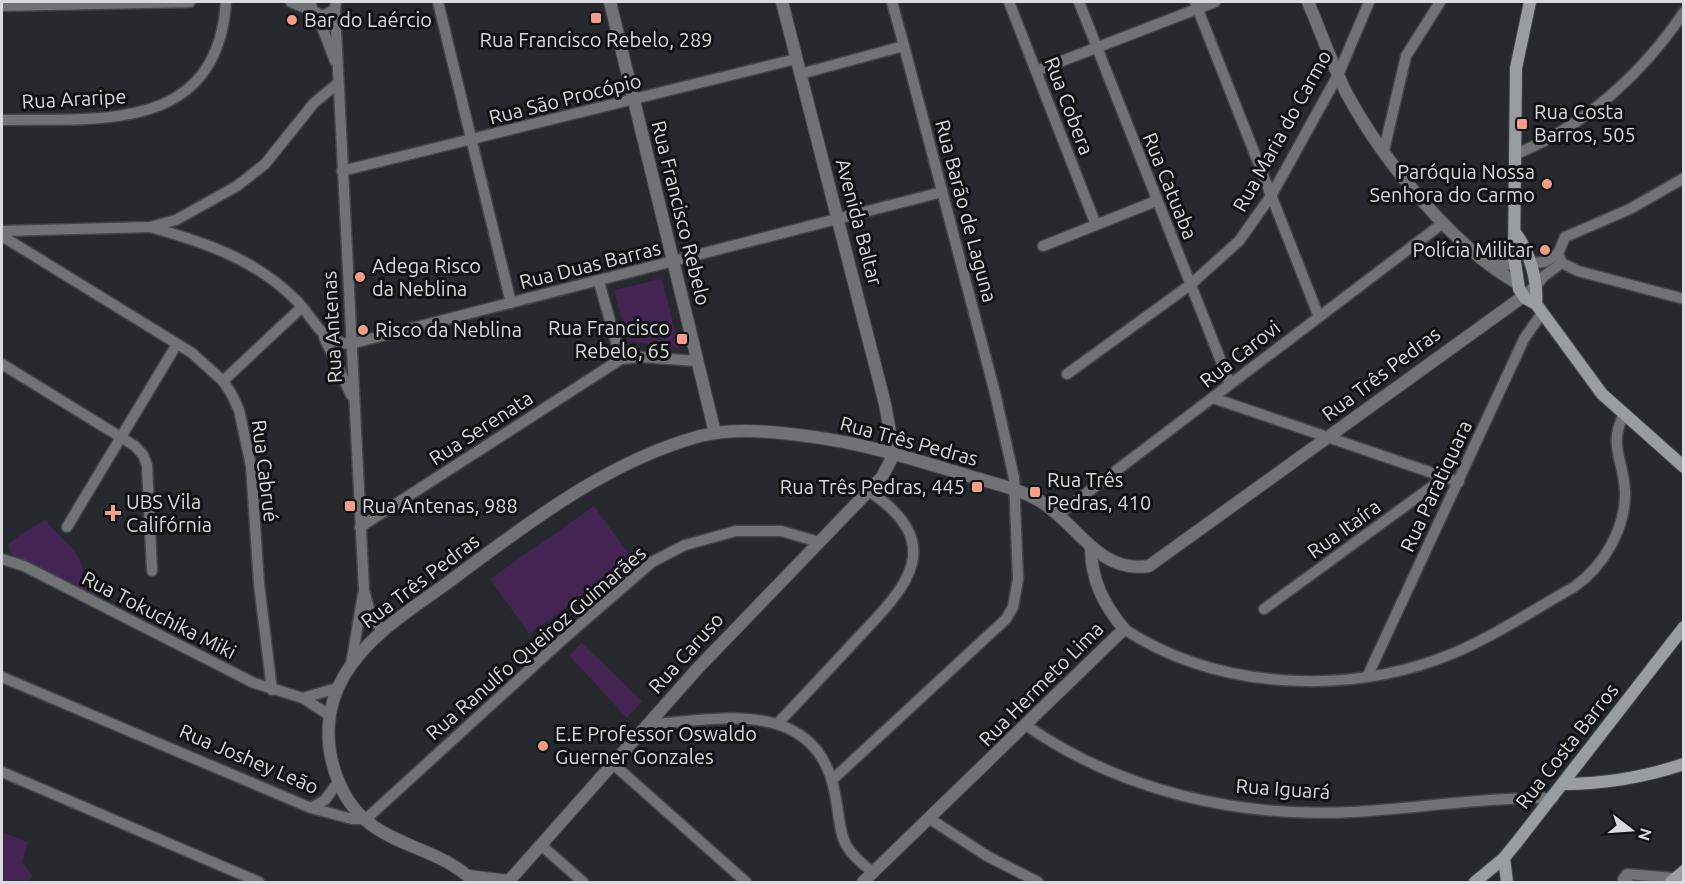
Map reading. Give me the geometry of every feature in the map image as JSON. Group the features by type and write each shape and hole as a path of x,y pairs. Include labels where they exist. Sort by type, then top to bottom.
{"main road":[{"path":"1528,2 1516,68 1514,264 1520,289 1539,309 1602,394 1683,467"},
{"path":"1516,234 1530,263 1539,309"},
{"path":"1514,264 1524,270 1535,287"},
{"name":"Rua Costa Barros","path":"1474,882 1504,858 1553,798 1683,627"},
{"path":"1563,784 1593,784 1633,777 1683,764"},
{"path":"1504,858 1507,882"}],"street":[{"path":"2,6 190,2"},
{"name":"Rua Araripe","path":"2,120 106,118 145,112 169,103 196,80 210,60 220,35 226,2"},
{"path":"291,2 328,15 337,4"},
{"path":"438,2 511,303"},
{"name":"Rua Francisco Rebelo","path":"610,2 715,433"},
{"name":"Avenida Baltar","path":"782,2 885,404 894,454"},
{"name":"Rua Barão de Laguna","path":"832,780 1006,619 1017,592 1016,490 995,393 892,2"},
{"name":"Rua Cobera","path":"1009,2 1096,225"},
{"name":"Rua Catuaba","path":"1078,2 1230,384"},
{"path":"1036,71 1097,48 1196,5 1215,2"},
{"path":"1308,2 1338,75 1355,108 1384,150 1443,223 1520,289"},
{"name":"Rua Maria do Carmo","path":"1067,374 1190,285 1239,241 1270,196 1338,75 1369,2"},
{"path":"1384,150 1406,56 1440,2"},
{"name":"Rua Antenas","path":"337,4 335,62 364,590 372,620 385,630"},
{"path":"1196,5 1319,317"},
{"name":"Rua Antenas","path":"313,9 335,62"},
{"path":"1516,154 1562,131 1605,100 1655,50 1683,12"},
{"path":"800,74 904,46"},
{"name":"Rua São Procópio","path":"342,171 473,141 796,59"},
{"path":"150,227 199,209 237,186 265,164 314,104 337,84"},
{"path":"1535,287 1560,259 1562,241 1630,209 1683,178"},
{"name":"Rua Duas Barras","path":"350,344 599,282 838,217 942,192"},
{"path":"1043,246 1156,201"},
{"name":"Rua Carovi","path":"1059,514 1443,223"},
{"path":"2,231 150,227 199,240 230,253 278,284 302,307 324,337 354,401"},
{"name":"Rua Cabrué","path":"2,236 177,344 207,365 223,381 240,410 248,445 259,584 272,690"},
{"path":"1530,263 1560,259 1578,272 1683,299"},
{"path":"1488,263 1514,264"},
{"path":"599,282 621,359 641,357 697,361"},
{"name":"Rua Três Pedras","path":"366,819 352,804 338,782 329,749 329,715 337,688 351,665 385,630 470,566 582,489 636,460 715,433 756,432 815,437 894,454 1028,494 1059,514 1091,548 1114,563 1127,567 1149,566 1328,438 1520,289 1535,287"},
{"path":"223,381 302,307"},
{"name":"Rua Paratiquara","path":"1367,677 1539,309"},
{"path":"324,337 336,343 350,344"},
{"path":"67,527 177,344"},
{"name":"Rua Serenata","path":"360,527 621,359"},
{"path":"2,364 120,436 135,446 143,455 147,465 152,571"},
{"path":"1213,398 1458,482"},
{"name":"Rua Hermeto Lima","path":"863,882 1124,629 1173,654 1220,670 1293,680 1367,677 1454,653 1587,578 1609,548 1622,512 1625,492 1615,435 1624,414"},
{"name":"Rua Caruso","path":"509,882 612,762 754,608 882,477 894,454"},
{"name":"Rua Itaíra","path":"1264,609 1445,477"},
{"path":"778,723 888,608 910,573 913,555 911,538 903,519 891,506 869,491"},
{"name":"Rua Ranulfo Queiroz Guimarães","path":"366,819 561,641 652,562 685,545 736,531 781,531 819,542"},
{"path":"1091,548 1091,562 1100,592 1124,629"},
{"name":"Rua Tokuchika Miki","path":"2,559 24,566 272,690 303,698 329,715"},
{"name":"Rua Antenas","path":"351,665 364,590"},
{"name":"Rua Joshey Leão","path":"2,678 311,808 352,819 366,819 380,833 439,859 470,880"},
{"path":"303,698 337,688"},
{"path":"647,725 751,718 778,723 809,744 826,766 832,780 843,843 850,853 873,872"},
{"name":"Rua Iguará","path":"1026,726 1066,750 1153,788 1218,804 1299,813 1354,812 1553,798"},
{"path":"612,762 746,882"},
{"path":"2,772 259,882"},
{"path":"311,808 325,800 338,782"},
{"path":"930,819 987,856 1038,882"},
{"path":"541,845 584,882"},
{"path":"1628,882 1623,879 1627,874 1676,877"},
{"path":"470,880 509,882"}],"shaded area":[{"path":"662,279 679,348 628,341 614,290"},
{"path":"594,506 633,560 529,634 490,579"},
{"path":"46,520 78,556 82,564 79,582 98,584 104,596 95,596 13,556 8,545 21,534"},
{"path":"582,643 642,701 627,718 569,655"},
{"path":"2,832 28,842 22,862 32,875 29,882 2,882"}],"place":[{"name":"Rua Francisco Rebelo, 289","path":"596,18"},
{"name":"Bar do Laércio","path":"292,20"},
{"name":"Rua Costa Barros, 505","path":"1522,124"},
{"name":"Paróquia Nossa Senhora do Carmo","path":"1547,184"},
{"name":"Polícia Militar","path":"1545,250"},
{"name":"Adega Risco da Neblina","path":"360,277"},
{"name":"Risco da Neblina","path":"363,330"},
{"name":"Rua Francisco Rebelo, 65","path":"682,339"},
{"name":"Rua Três Pedras, 445","path":"977,487"},
{"name":"Rua Três Pedras, 410","path":"1035,492"},
{"name":"Rua Antenas, 988","path":"350,506"},
{"name":"UBS Vila Califórnia","path":"113,513"},
{"name":"E.E Professor Oswaldo Guerner Gonzales","path":"543,746"}]}
